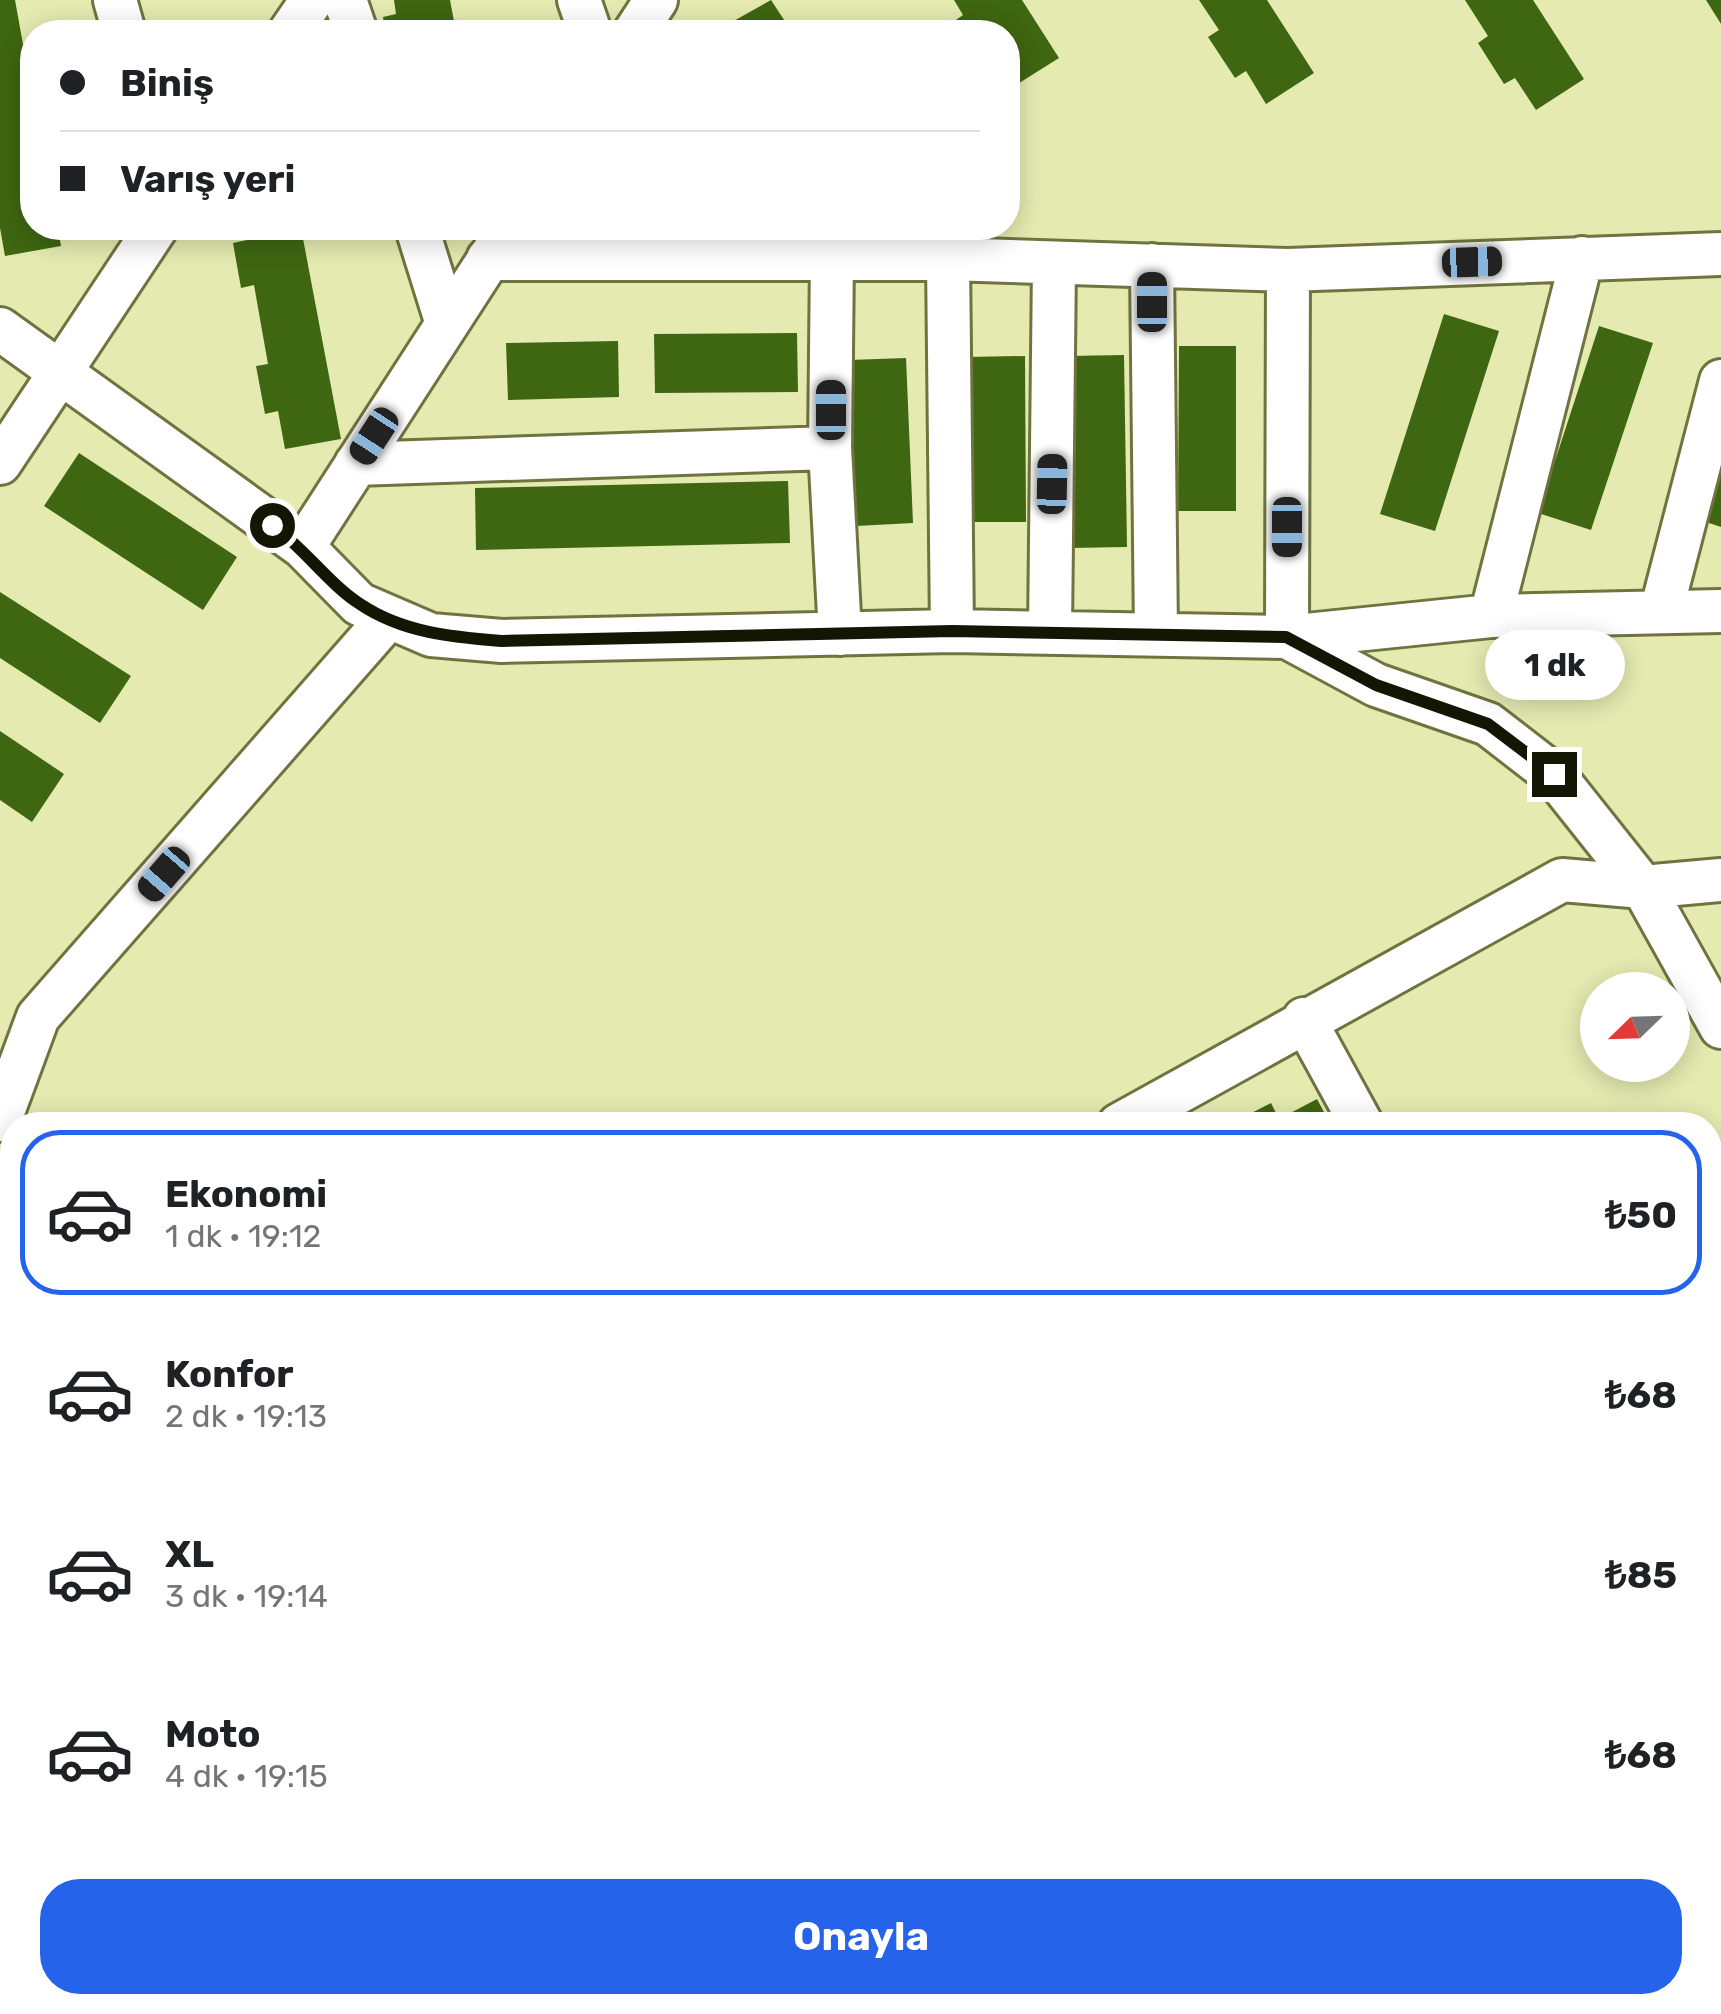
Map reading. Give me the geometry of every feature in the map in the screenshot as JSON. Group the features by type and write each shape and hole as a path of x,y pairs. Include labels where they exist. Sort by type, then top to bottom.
{"street":[{"path":"0,462 148,240"},
{"path":"420,240 447,324"},
{"path":"303,547 499,243 1288,270 1721,254"},
{"path":"832,257 830,448 840,634"},
{"path":"948,258 952,631"},
{"path":"1491,616 1582,258"},
{"path":"1050,632 1054,263"},
{"path":"1152,265 1156,634"},
{"path":"1286,637 1288,270"},
{"path":"0,329 303,547 359,604 431,635 502,641 952,631 1286,637 1491,616 1721,611"},
{"path":"1661,612 1721,381"},
{"path":"356,464 830,448"},
{"path":"3,1112 38,1016 388,617"},
{"path":"1286,637 1376,685 1488,724 1554,774 1644,888 1721,1027"},
{"path":"1145,1112 1304,1020 1562,880 1644,888 1721,880"},
{"path":"1304,1020 1355,1112"}],"building":[{"path":"0,0 15,0 20,28 20,240 60,240 61,246 5,256 0,228"},
{"path":"394,0 450,0 454,20 383,20 396,14"},
{"path":"771,0 784,20 735,20"},
{"path":"954,0 1022,0 1059,58 1020,82 1020,20 956,20 963,15"},
{"path":"1199,0 1267,0 1314,73 1266,104 1246,71 1235,78 1208,37 1219,30"},
{"path":"1465,0 1533,0 1584,79 1536,110 1515,78 1504,84 1478,43 1488,36"},
{"path":"1706,0 1721,0 1721,24"},
{"path":"303,240 341,439 285,449 278,411 265,414 256,366 268,364 254,285 241,288 233,243"},
{"path":"1444,314 1499,331 1435,531 1380,514"},
{"path":"1599,326 1653,343 1591,530 1538,513"},
{"path":"797,333 798,392 655,393 654,334"},
{"path":"618,341 619,397 508,400 506,343"},
{"path":"1179,346 1236,346 1236,511 1178,511"},
{"path":"1124,355 1127,547 1070,548 1067,356"},
{"path":"1025,356 1026,522 968,522 966,357"},
{"path":"906,358 913,523 856,526 849,360"},
{"path":"1721,425 1721,527 1691,517"},
{"path":"79,453 237,557 203,610 44,506"},
{"path":"788,481 790,543 476,550 475,488"},
{"path":"0,592 131,676 100,723 0,658"},
{"path":"0,731 64,774 32,822 0,800"},
{"path":"1317,1099 1324,1112 1292,1112"},
{"path":"1271,1103 1276,1112 1253,1112"}],"route":[{"path":"272,525 303,547 359,604 431,635 502,641 952,631 1286,637 1376,685 1488,724 1554,774"}]}
